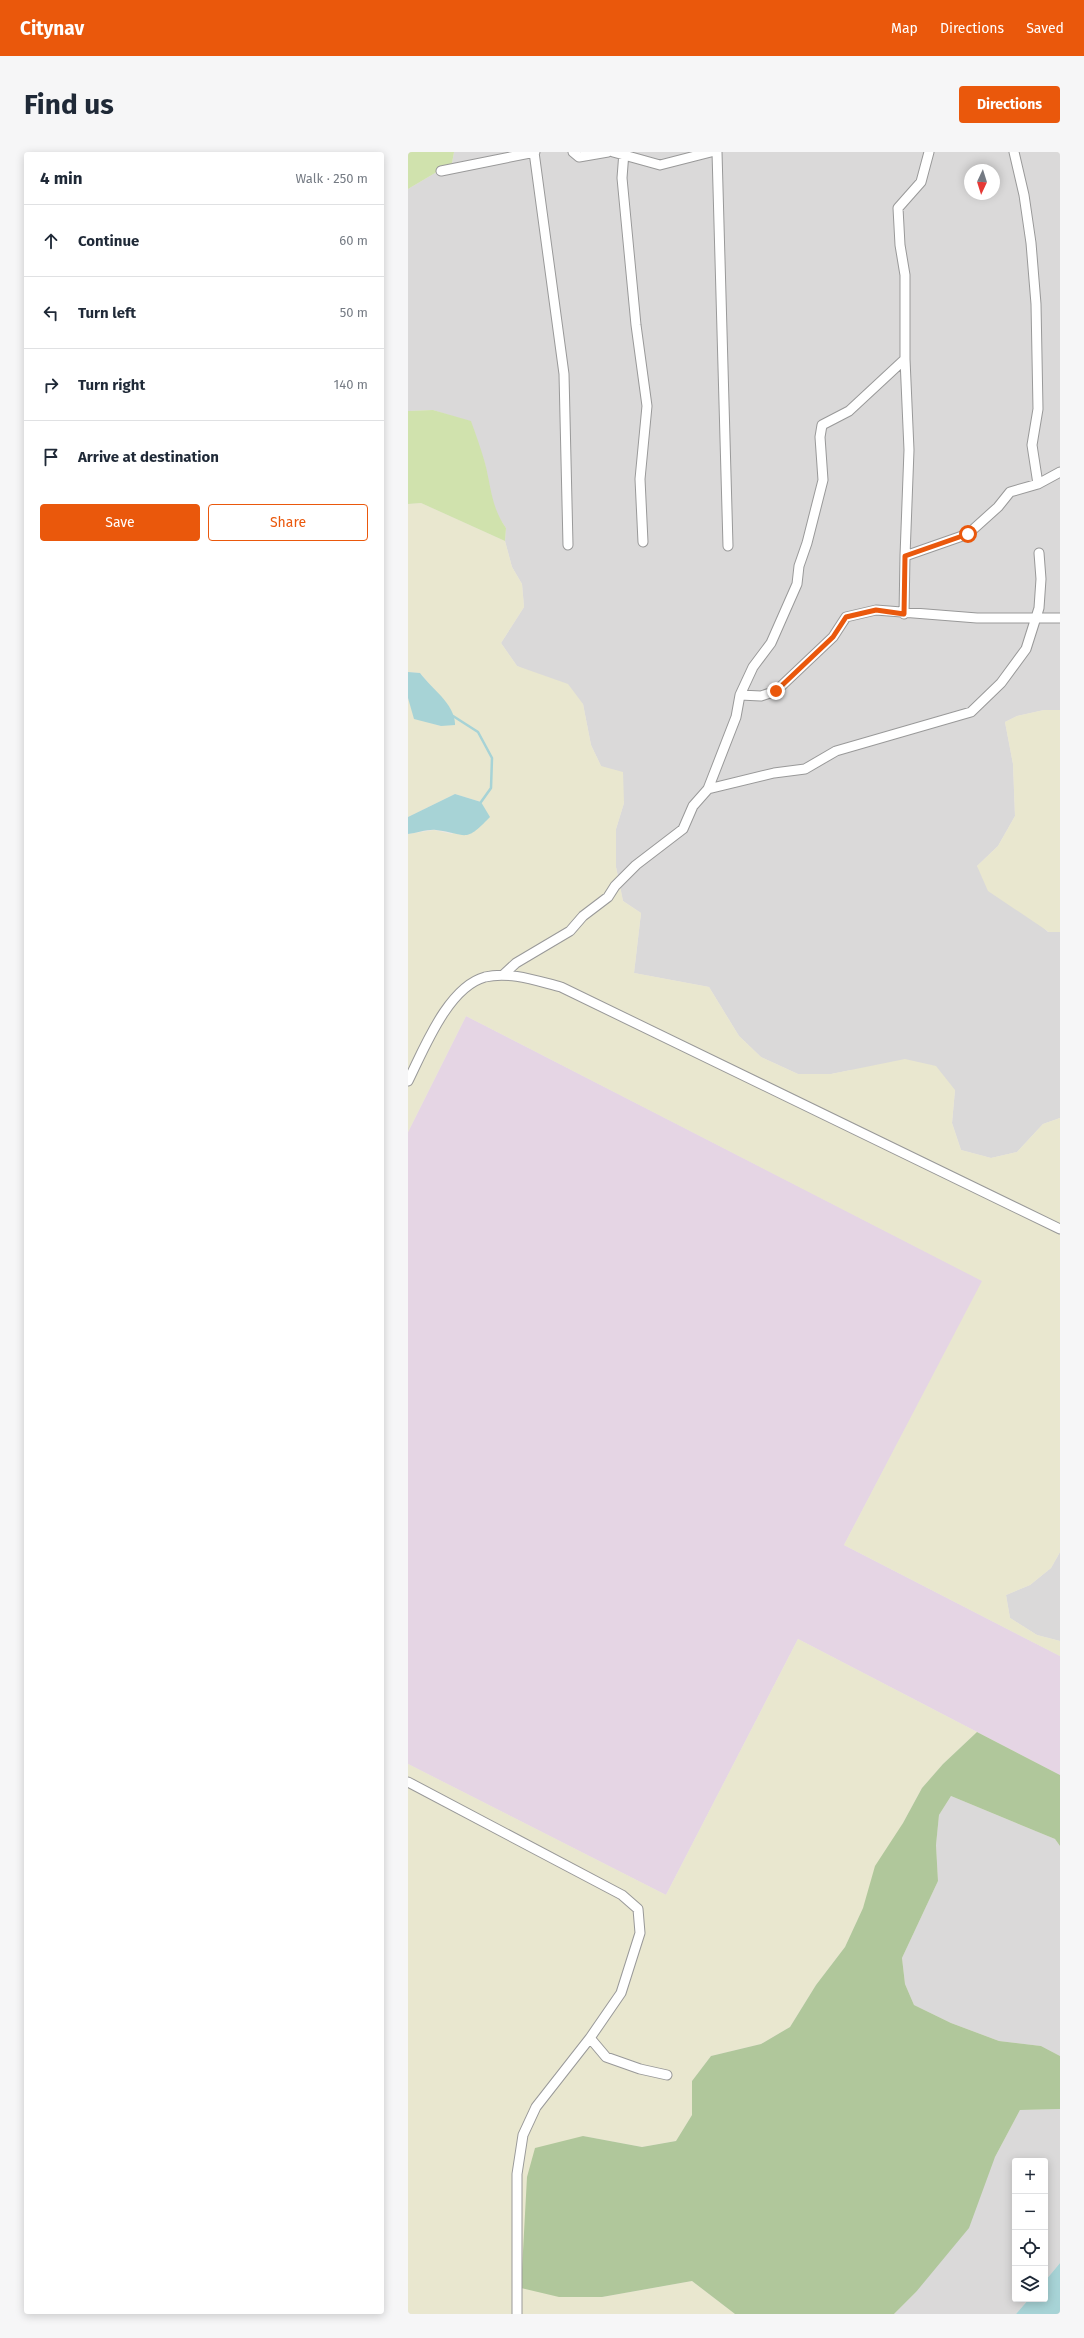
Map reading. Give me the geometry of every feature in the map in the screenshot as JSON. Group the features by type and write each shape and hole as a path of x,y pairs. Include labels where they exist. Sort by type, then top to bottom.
{"street":[{"path":"441,171 534,152 564,374 568,545"},
{"path":"573,152 579,157 608,152"},
{"path":"613,152 624,153 660,165 711,152"},
{"path":"717,152 728,546"},
{"path":"904,614 909,450 905,359 905,274 900,245 898,208 921,182 928,152"},
{"path":"1014,152 1024,195 1031,243 1035,297 1038,409 1032,445 1038,484"},
{"path":"624,153 622,178 634,310 647,406 640,479 644,542"},
{"path":"504,976 516,963 570,931 583,916 608,897 615,886 636,864 683,829 693,806 708,789 736,717 740,695 753,667 771,643 796,584 799,566 807,543 823,480 820,437 822,425 849,411 905,359"},
{"path":"905,556 968,534 998,507 1010,492 1038,484 1060,472"},
{"path":"708,789 774,773 806,769 836,752 971,712 1001,683 1026,649 1040,600 1038,553"},
{"path":"740,695 761,696 776,691 833,637 846,617 876,610 904,614 977,618 1060,618"},
{"path":"408,1081 435,1028 456,997 470,985 485,977 522,977 561,987 1060,1229"},
{"path":"408,1782 622,1895 638,1909 640,1933 621,1993 590,2038 536,2107 523,2135 517,2174 517,2314"},
{"path":"590,2038 606,2057 640,2069 667,2075"}],"shaded area":[{"path":"454,152 1060,152 1060,710 1044,710 1017,716 1005,722 1013,764 1015,816 998,846 977,866 1048,932 1060,932 1060,1118 1043,1124 1017,1152 991,1158 961,1150 952,1123 955,1090 851,1070 831,1074 798,1074 761,1057 739,1036 709,987 634,973 641,913 623,901 616,867 616,829 624,803 601,766 591,745 583,704 533,673 517,666 501,643 524,607 522,584 512,567 505,541 506,528 498,516 491,498 485,464 471,422 433,410 408,411 408,189 452,163"},
{"path":"421,503 505,541 512,567 522,584 524,607 501,643 517,666 568,684 583,704 591,745 601,766 623,772 624,803 616,829 616,867 623,901 641,913 634,973 709,987 739,1036 761,1057 798,1074 831,1074 905,1059 936,1066 955,1090 952,1123 961,1150 991,1158 1017,1152 1043,1124 1060,1118 1060,1552 1051,1568 1030,1585 1006,1595 1010,1618 1037,1635 1060,1641 1060,1656 844,1545 982,1281 466,1016 408,1132 408,834 434,830 452,834 481,802 455,794 408,817 408,698 412,709 430,723 441,726 450,708 420,673 408,672 408,504"},
{"path":"1044,710 1060,710 1060,932 1049,932 988,891 977,866 998,846 1015,816 1013,764 1005,722 1017,716"},
{"path":"466,1016 983,1281 844,1545 1060,1656 1060,1775 798,1639 666,1895 408,1764 408,1132"},
{"path":"1060,1552 1060,1641 1037,1635 1010,1618 1006,1595 1030,1585 1051,1568"},
{"path":"798,1639 977,1732 943,1764 922,1788 903,1823 845,1947 816,1985 790,2027 761,2044 711,2056 692,2081 692,2115 676,2141 642,2147 583,2136 559,2297 602,2297 692,2281 735,2314 408,2314 408,1764 666,1895"},
{"path":"951,1796 1055,1839 1060,1846 1060,2056 1041,2046 999,2041 951,2023 914,2005 905,1984 902,1958 938,1881 936,1845 939,1815"},
{"path":"1060,2109 1060,2263 1048,2277 1048,2158 1012,2158 1012,2302 1026,2302 1016,2314 894,2314 916,2292 995,2157 1020,2110"}],"green space":[{"path":"408,152 454,152 452,163 408,189"},
{"path":"433,410 471,421 485,463 494,504 506,528 505,541 421,503 408,504 408,411"},
{"path":"977,1732 1060,1775 1060,1846 1055,1839 951,1796 939,1815 936,1845 938,1881 902,1958 905,1984 914,2005 951,2023 999,2041 1041,2046 1060,2056 1060,2109 1020,2110 995,2157 969,2228 916,2292 894,2314 735,2314 692,2281 602,2297 559,2297 521,2288 527,2177 535,2148 583,2136 642,2147 676,2141 692,2115 692,2081 711,2056 761,2044 790,2027 816,1985 845,1947 863,1908 875,1866 903,1823 922,1788 943,1764"}],"water":[{"path":"408,672 420,673 442,697 452,711 455,725 441,726 414,719 408,698"},
{"path":"455,794 481,802 490,817 470,834 460,835 433,830 408,834 408,817"},
{"path":"1060,2263 1060,2314 1016,2314 1026,2302 1048,2302 1048,2277"}],"waterway":[{"path":"453,716 478,732 492,758 491,788 481,802"}],"route":[{"path":"776,691 833,637 846,617 876,610 904,614 905,556 968,534"}]}
